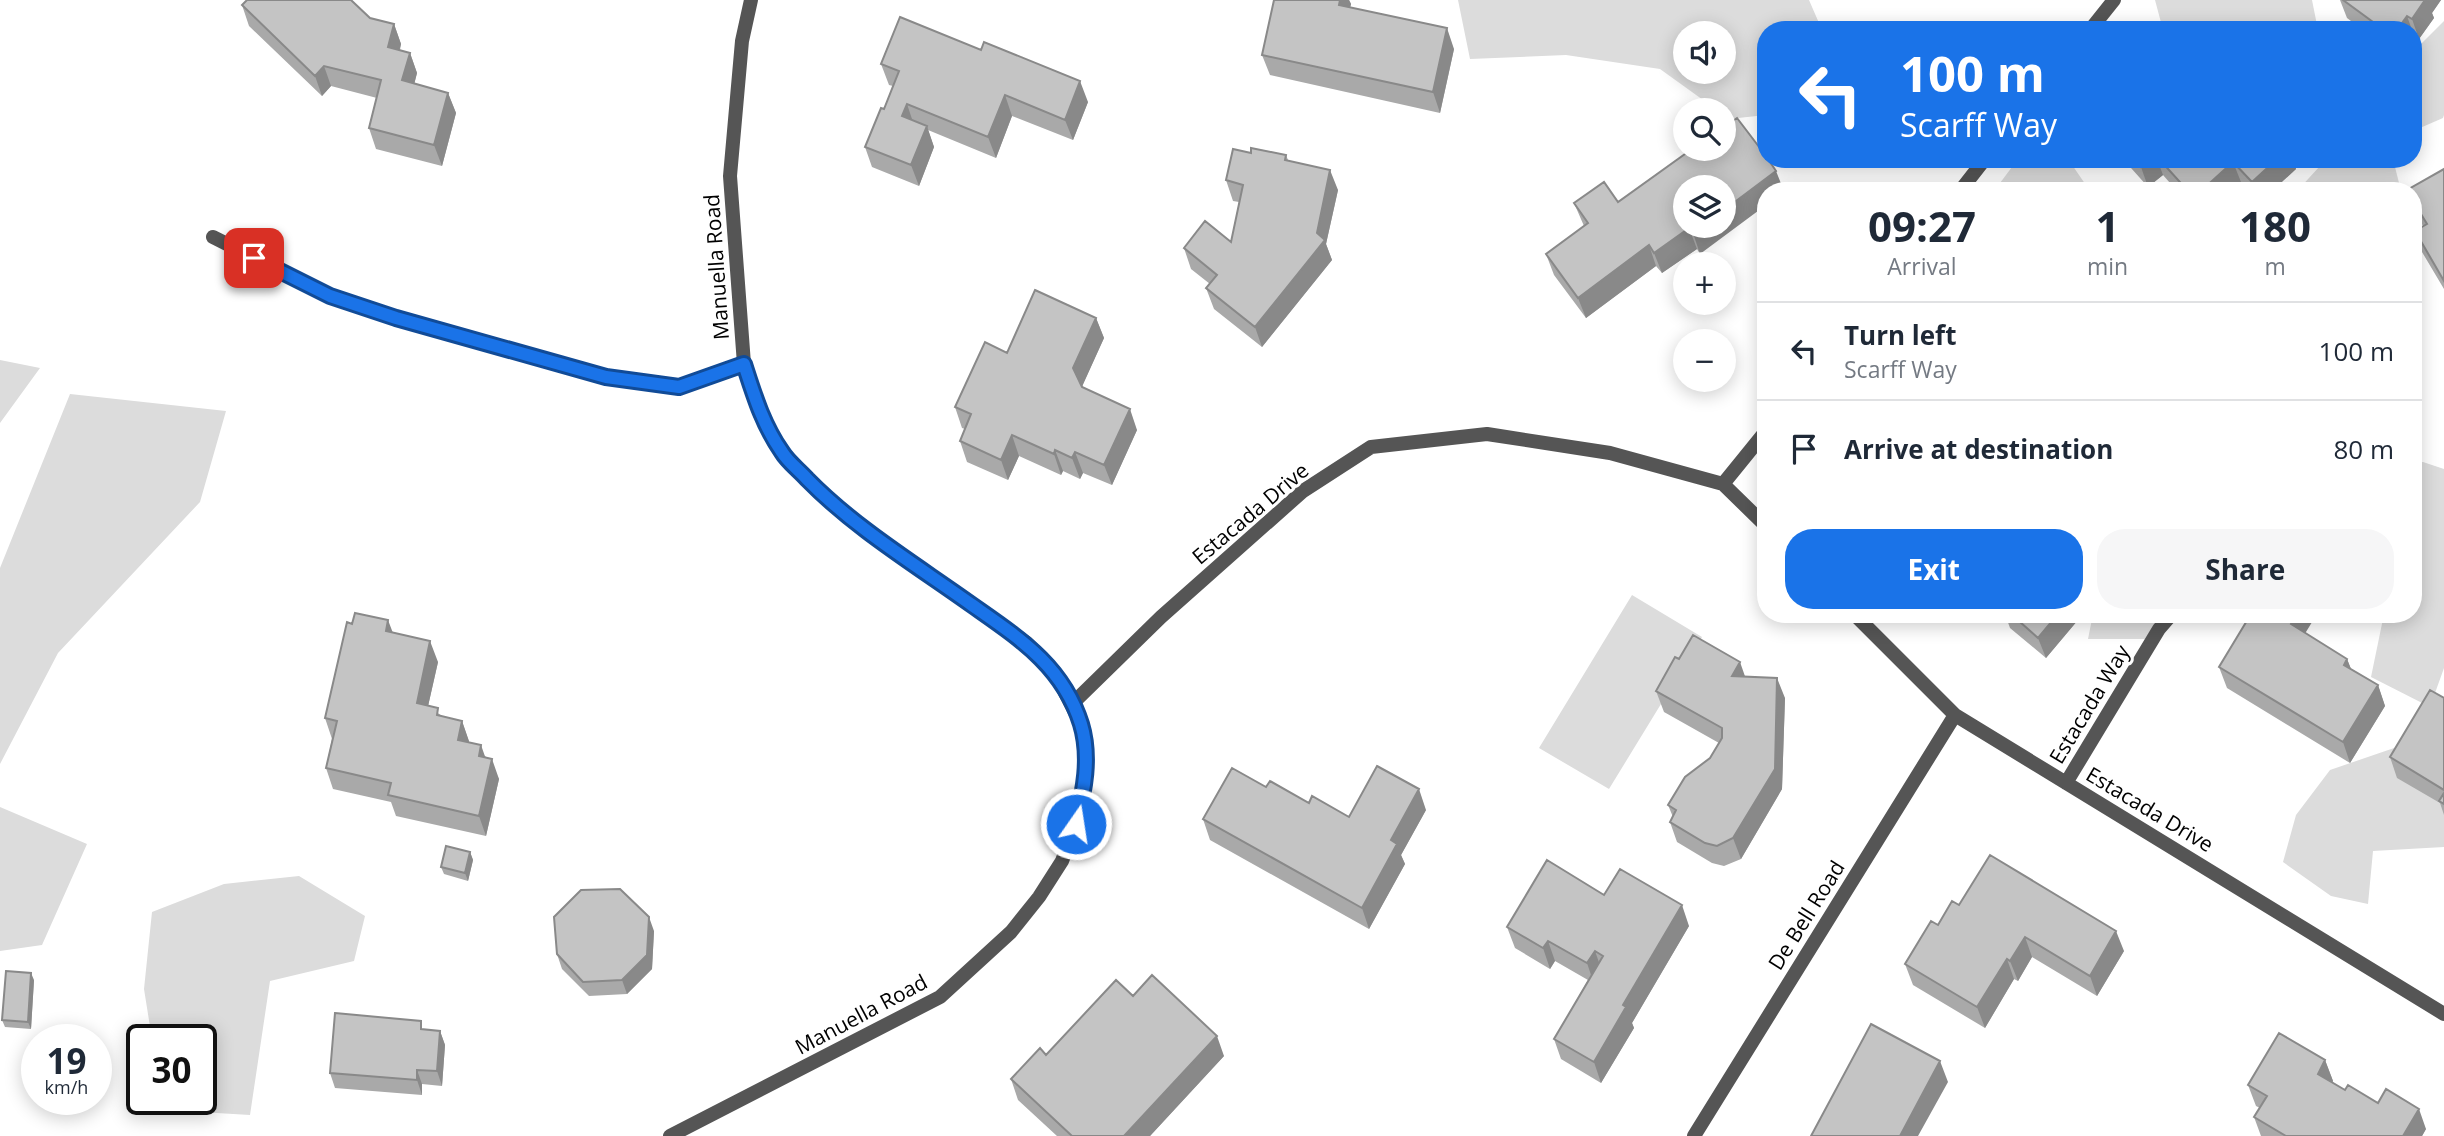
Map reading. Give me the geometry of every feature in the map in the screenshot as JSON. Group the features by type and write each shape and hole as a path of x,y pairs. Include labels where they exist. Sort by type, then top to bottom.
{"street":[{"name":"Manuella Road","path":"670,1136 940,998 1011,932 1039,897 1062,861 1076,824 1084,789 1086,752 1081,724 1054,671 1027,643 883,542 816,488 782,453 760,414 744,364 730,176 741,41 751,0"},
{"path":"2097,21 2114,0"},
{"path":"1967,182 1978,168"},
{"path":"213,237 330,296 396,318 606,377 679,387 744,364"},
{"name":"Estacada Drive","path":"1072,704 1161,617 1303,491 1371,447 1487,434 1610,453 1723,484 1757,517"},
{"path":"1723,484 1757,442"},
{"name":"Estacada Drive","path":"1863,623 1955,715 2444,1014"},
{"name":"Estacada Way","path":"2066,783 2164,623"},
{"name":"De Bell Road","path":"1694,1136 1955,715"}],"shaded area":[{"path":"1458,0 1809,0 1818,21 1757,21 1757,116 1736,118 1736,98 1700,98 1681,84 1736,84 1736,21 1673,21 1673,78 1660,69 1566,55 1470,59"},
{"path":"2155,0 2312,0 2316,21 2161,21"},
{"path":"2444,21 2444,115 2443,118 2422,127 2422,43"},
{"path":"2011,168 2074,168 2084,182 2001,182"},
{"path":"2318,168 2395,168 2399,182 2305,182"},
{"path":"0,360 40,368 0,423"},
{"path":"70,394 226,411 200,502 58,653 0,764 0,568"},
{"path":"2422,462 2444,469 2444,668 2430,707 2371,677 2382,623 2422,623"},
{"path":"1632,595 1702,637 1609,789 1539,748"},
{"path":"2091,623 2156,623 2145,639 2088,639"},
{"path":"2397,747 2444,765 2444,847 2373,851 2368,904 2331,896 2283,862 2296,815 2330,770"},
{"path":"0,807 87,844 42,945 0,951"},
{"path":"299,876 365,916 354,961 270,981 250,1115 217,1113 217,1024 150,1024 144,989 152,912 224,884"}],"building":[{"path":"247,0 351,0 370,18 394,24 388,47 410,53 402,80 448,93 434,145 369,128 381,80 324,66 315,76 242,5"},
{"path":"1274,0 1340,0 1339,5 1447,28 1433,92 1262,55"},
{"path":"2343,0 2425,0 2412,19 2407,16 2403,21 2372,21"},
{"path":"900,17 981,50 984,42 1080,81 1065,120 1005,95 988,137 907,104 902,116 927,126 911,165 865,147 899,71 881,64"},
{"path":"1737,118 1757,144 1757,168 1774,168 1776,171 1761,182 1757,182 1757,185 1736,201 1736,175 1673,175 1675,238 1654,253 1649,245 1578,298 1546,254 1588,223 1574,203 1604,182 1618,202 1675,161 1736,161"},
{"path":"1251,148 1286,155 1285,160 1330,170 1317,233 1325,240 1255,327 1206,288 1217,275 1184,248 1205,221 1231,242 1243,185 1226,180 1233,149 1251,153"},
{"path":"2167,168 2226,168 2211,182 2180,182"},
{"path":"2239,168 2267,168 2252,182"},
{"path":"2444,169 2444,281 2422,243 2422,227 2427,224 2422,216 2421,182"},
{"path":"1035,290 1096,318 1073,368 1082,387 1130,409 1104,465 1075,452 1072,458 1055,450 1054,454 1012,435 1001,460 960,441 971,414 955,407 985,342 1007,353"},
{"path":"355,613 388,620 386,631 430,641 417,703 438,708 437,715 462,721 458,740 481,745 479,756 492,759 479,816 388,795 391,783 326,768 337,721 325,718 347,622 352,624"},
{"path":"2021,623 2050,623 2038,638"},
{"path":"2246,623 2292,623 2347,659 2344,665 2378,685 2343,742 2219,667"},
{"path":"1693,635 1740,662 1732,676 1777,678 1775,769 1733,838 1717,846 1705,843 1670,822 1676,810 1668,805 1685,777 1710,758 1722,738 1722,728 1656,691 1675,657 1679,659"},
{"path":"2430,690 2444,698 2444,790 2390,757"},
{"path":"1377,766 1419,789 1391,840 1397,844 1362,908 1203,819 1232,768 1266,787 1270,781 1309,803 1312,796 1349,817"},
{"path":"446,846 470,852 465,873 441,867"},
{"path":"1990,855 2116,931 2090,976 2025,937 2010,961 2007,959 1977,1007 1905,964 1931,921 1938,925 1952,901 1959,905"},
{"path":"1547,860 1604,895 1620,869 1682,905 1623,1005 1626,1007 1594,1062 1554,1039 1603,956 1595,951 1587,963 1548,941 1543,948 1507,927"},
{"path":"620,889 649,917 647,955 622,980 583,982 557,954 554,917 581,890"},
{"path":"6,971 31,973 28,1022 2,1020"},
{"path":"1152,975 1217,1036 1124,1136 1072,1136 1011,1079 1040,1048 1046,1055 1116,980 1133,996"},
{"path":"335,1013 421,1021 421,1029 440,1031 437,1071 417,1070 417,1080 330,1073"},
{"path":"1871,1024 1940,1061 1900,1136 1811,1136"},
{"path":"2279,1033 2325,1060 2318,1074 2345,1090 2348,1085 2378,1103 2386,1089 2419,1109 2403,1136 2286,1136 2254,1117 2267,1096 2248,1085"}],"route":[{"path":"254,258 330,296 396,318 606,377 679,387 744,364 760,414 782,453 824,496 883,542 1027,643 1054,671 1081,724 1086,752 1084,789 1076,824"}]}
